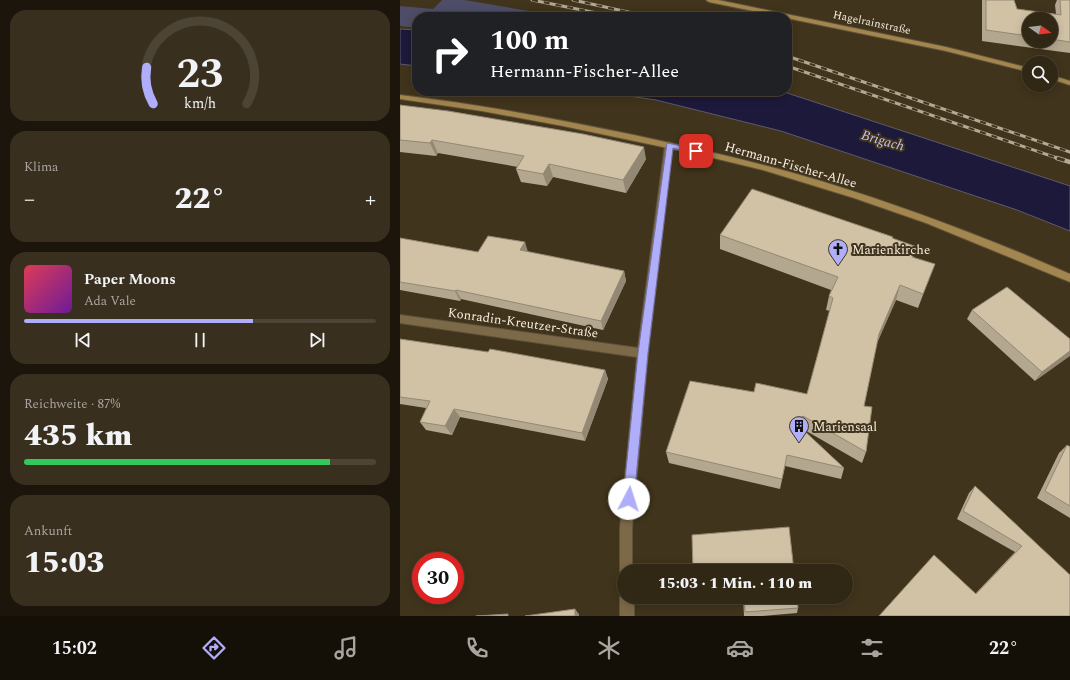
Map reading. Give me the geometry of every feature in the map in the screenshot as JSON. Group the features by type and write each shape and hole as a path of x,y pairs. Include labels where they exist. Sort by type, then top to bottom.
{"street":[{"name":"Hagelrainstraße","path":"709,0 767,12"},
{"name":"Hagelrainstraße","path":"792,17 946,49 1022,68"},
{"path":"1058,79 1070,82"},
{"name":"Hermann-Fischer-Allee","path":"400,97 511,113 669,145 783,173 881,203 977,239 1070,278"},
{"path":"626,564 626,528 643,353 669,145"},
{"name":"Konradin-Kreutzer-Straße","path":"400,319 643,353"},
{"path":"627,604 627,616"}],"shaded area":[{"path":"442,0 465,0 534,12 412,12 412,27 400,26 400,6 433,9"}],"water":[{"path":"400,29 412,30 412,65 400,64"},
{"name":"Brigach","path":"792,95 1070,186 1070,231 1017,210 781,131 656,100 629,96 792,96"}],"building":[{"path":"986,0 1014,0 1017,9 1039,12 1022,12 1022,35 986,30"},
{"path":"1060,0 1070,0 1070,42 1058,40 1058,15 1061,15"},
{"path":"400,105 448,111 583,134 644,147 623,180 549,164 543,174 516,169 524,156 432,140 430,143 400,140"},
{"path":"752,189 893,237 892,238 917,247 912,257 935,264 923,294 900,285 879,334 864,406 872,407 866,452 803,416 797,424 844,468 787,455 782,479 666,452 690,381 754,392 756,383 807,394 833,298 829,296 838,277 720,235"},
{"path":"488,236 525,242 520,250 624,271 601,321 456,290 400,282 400,238 478,252"},
{"path":"1007,287 1070,339 1070,351 1042,372 972,310"},
{"path":"400,339 488,352 490,349 605,370 582,433 454,409 445,426 420,422 430,401 400,397"},
{"path":"1067,445 1070,447 1070,506 1045,491"},
{"path":"975,486 1070,575 1070,616 879,616 934,555 976,594 1022,546 963,511"},
{"path":"789,527 793,564 693,564 692,535"},
{"path":"744,604 798,604 798,608 745,612"},
{"path":"575,609 575,616 525,616"},
{"path":"508,614 508,616 476,616"}],"railway":[{"path":"532,0 592,12"},
{"path":"573,0 628,12"},
{"path":"792,58 1070,152"},
{"path":"792,68 1058,158"},
{"path":"1058,158 1070,162"}],"place":[{"name":"Marienkirche","path":"838,266"},
{"name":"Mariensaal","path":"799,443"}],"route":[{"path":"629,499 643,353 669,145 696,151"}]}
